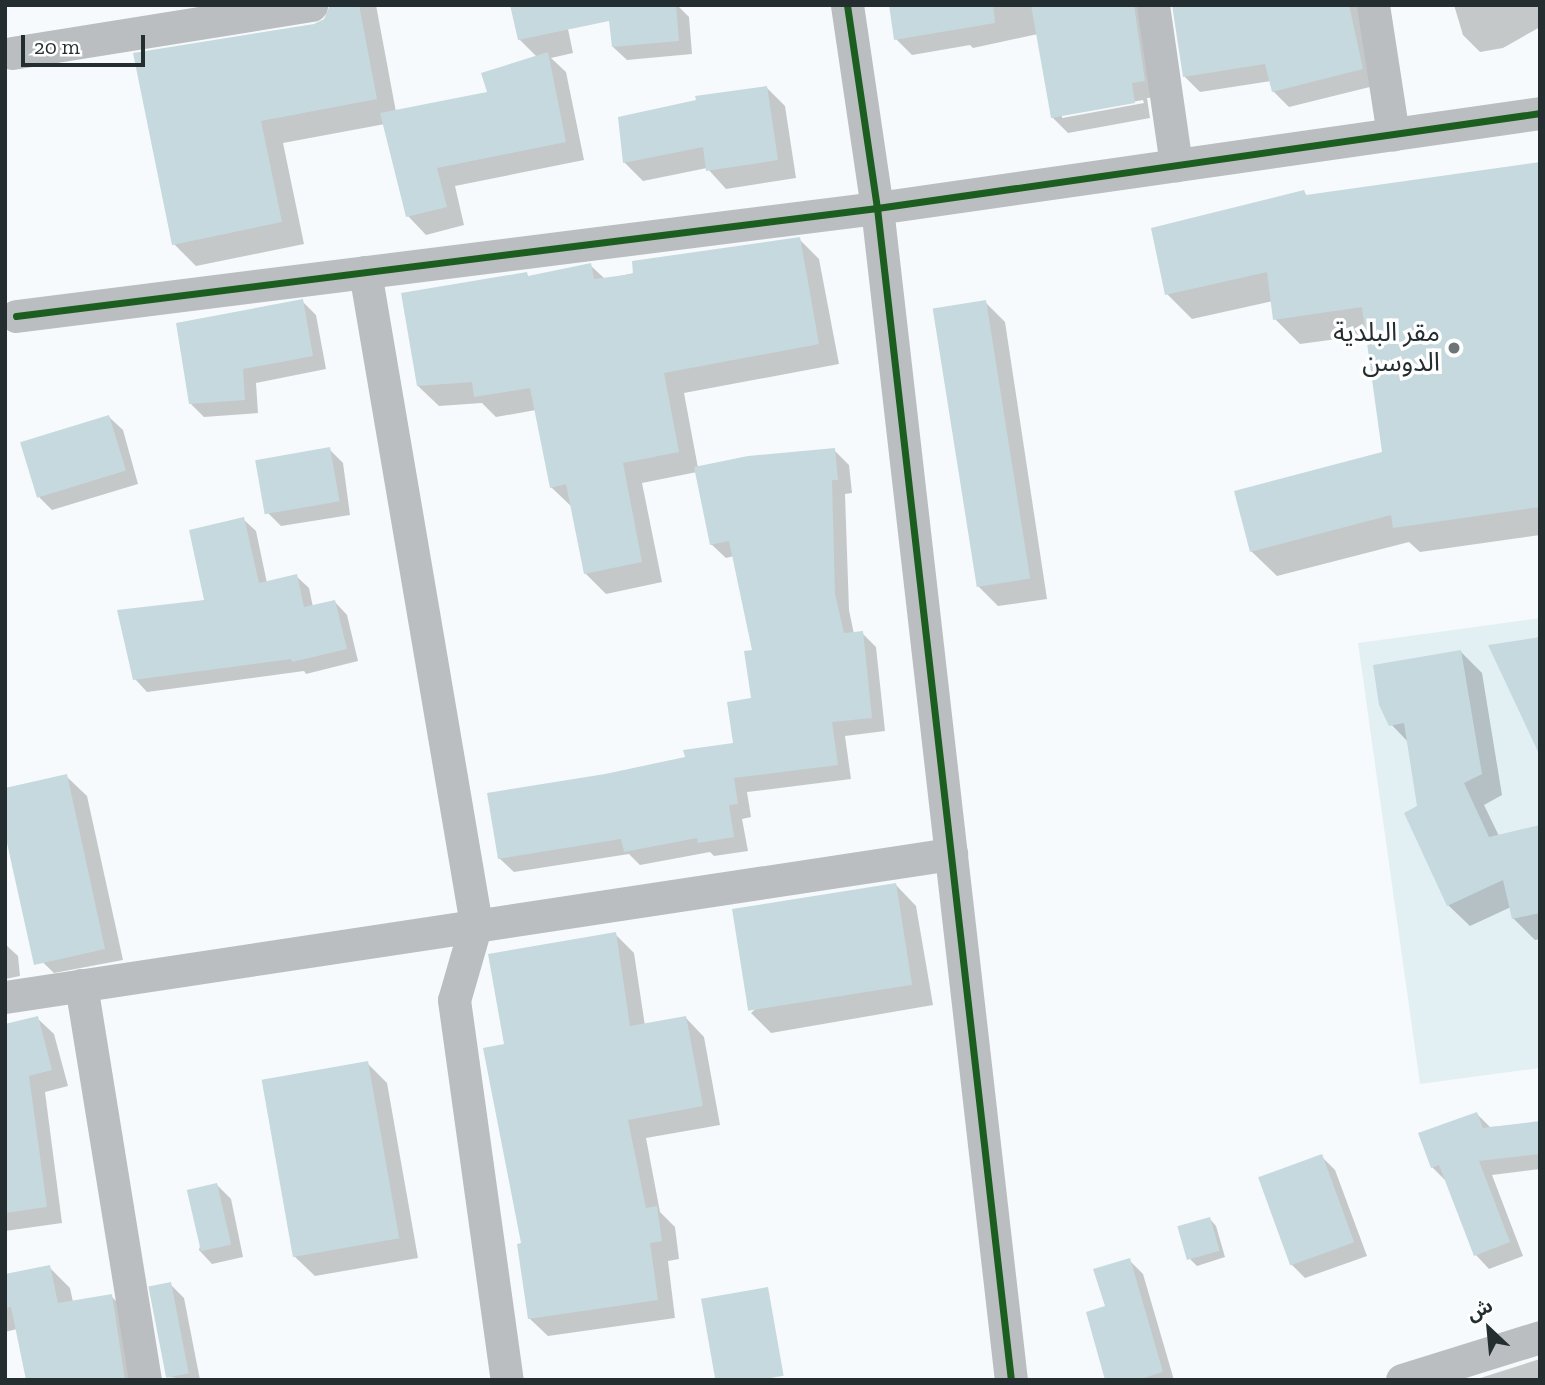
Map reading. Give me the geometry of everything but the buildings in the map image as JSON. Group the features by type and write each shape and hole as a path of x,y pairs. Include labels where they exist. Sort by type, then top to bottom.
{"street":[{"path":"12,52 311,5"},
{"path":"847,5 877,208 1011,1380"},
{"path":"1153,5 1176,165"},
{"path":"1373,5 1394,134"},
{"path":"16,316 877,208 1540,113"},
{"path":"365,272 476,924 454,1000 506,1380"},
{"path":"5,997 951,854"},
{"path":"81,985 145,1380"},
{"path":"1402,1380 1540,1337"}],"shaded area":[{"path":"1540,618 1540,1068 1420,1084 1358,643"}],"cycle path":[{"path":"847,5 877,208 1011,1380"},
{"path":"16,316 877,208 1540,113"}],"place":[{"name":"مقر البلدية الدوسن","path":"1454,348"}]}
